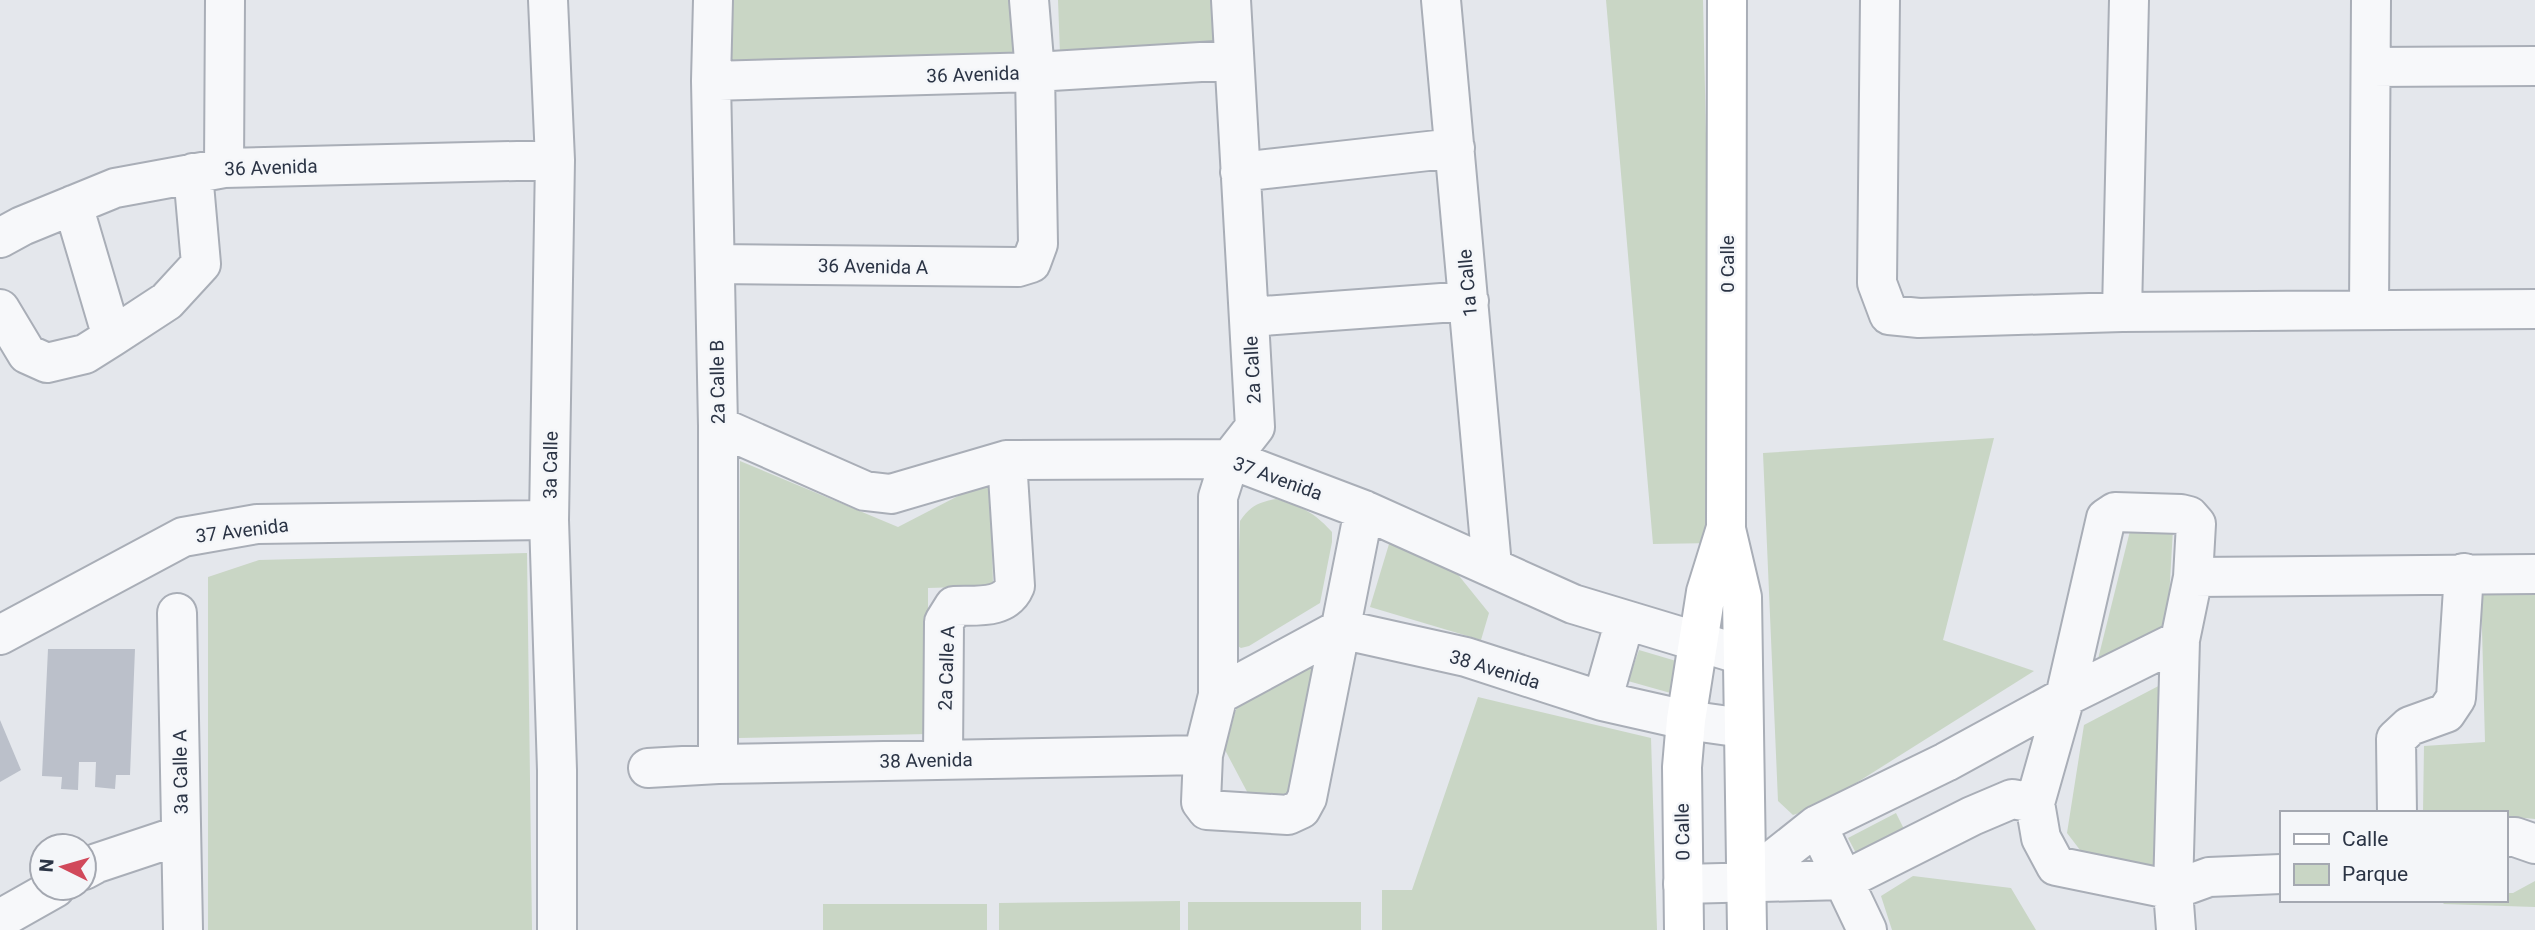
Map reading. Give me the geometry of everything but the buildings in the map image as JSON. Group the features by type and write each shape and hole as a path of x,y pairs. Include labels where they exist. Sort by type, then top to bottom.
{"street":[{"path":"0,309 27,354 47,363 85,354 113,337 167,301 201,264 225,0"},
{"name":"3a Calle","path":"548,0 555,160 550,520 557,770 557,930"},
{"name":"2a Calle B","path":"713,0 711,80 718,426 718,764"},
{"path":"1029,0 1035,72"},
{"name":"2a Calle","path":"1231,0 1255,427 1230,458 1218,497 1218,695 1203,755 1201,802 1208,810 1288,815 1301,809 1307,798 1340,629"},
{"name":"1a Calle","path":"1441,0 1492,566"},
{"name":"0 Calle","path":"1727,0 1726,529 1742,597 1747,930"},
{"path":"1880,0 1877,283 1889,315 1919,318 2122,312 2535,309"},
{"path":"2122,312 2130,0"},
{"path":"2369,309 2371,0"},
{"name":"36 Avenida","path":"711,80 1035,72 1234,60"},
{"path":"2371,67 2535,66"},
{"name":"36 Avenida A","path":"715,264 1018,267 1031,263 1038,244 1035,72"},
{"path":"1240,172 1455,148"},
{"name":"36 Avenida","path":"0,237 115,188 208,171 555,160"},
{"path":"73,205 113,337"},
{"path":"1249,317 1469,301"},
{"name":"37 Avenida","path":"718,426 865,491 891,494 1007,460 1230,458 1364,510 1573,604 1742,655"},
{"name":"2a Calle A","path":"943,759 944,622 954,606 997,604 1011,596 1015,586 1007,460"},
{"path":"1218,695 1340,629 1364,510"},
{"path":"2176,930 2173,890 2180,640 2193,577 2196,524 2189,516 2181,514 2115,512 2106,518 2065,697 2035,803 2041,838 2056,866 2173,890 2209,877 2280,874"},
{"name":"37 Avenida","path":"0,635 183,537 257,524 550,520"},
{"name":"0 Calle","path":"1684,930 1682,767 1686,720 1706,592 1726,529"},
{"path":"2397,811 2396,739 2410,726 2446,713 2456,698 2464,573"},
{"path":"2193,577 2535,574"},
{"name":"3a Calle A","path":"177,613 183,930"},
{"path":"1602,701 1625,620"},
{"name":"38 Avenida","path":"1340,629 1466,657 1602,701 1686,720 1743,728"},
{"path":"1745,882 1817,825 2180,640"},
{"name":"38 Avenida","path":"648,768 718,764 1203,755"},
{"path":"1896,786 1927,839"},
{"path":"1683,884 1845,880 2012,799 2035,803"},
{"path":"1817,825 1867,930"},
{"path":"98,863 181,835"},
{"path":"2507,837 2535,844"},
{"path":"0,919 30,902"}],"green space":[{"path":"732,0 1022,0 1023,55 732,62"},
{"path":"1058,0 1220,0 1224,48 1060,54"},
{"path":"1606,0 1703,0 1715,543 1653,544"},
{"path":"1994,438 1943,640 2034,671 1818,807 1793,815 1778,801 1763,453"},
{"path":"740,461 898,527 991,479 993,586 928,588 928,734 738,738"},
{"path":"1276,499 1307,511 1332,532 1320,603 1249,646 1241,648 1236,645 1240,521 1255,506"},
{"path":"2131,527 2173,529 2167,633 2095,671"},
{"path":"1389,544 1447,561 1489,613 1481,640 1370,607"},
{"path":"527,553 532,930 208,930 208,577 259,560"},
{"path":"2535,591 2535,819 2507,816 2507,811 2423,811 2424,746 2485,742 2481,592"},
{"path":"1639,650 1683,663 1674,694 1628,681"},
{"path":"1308,660 1318,675 1290,792 1253,803 1225,750 1237,705"},
{"path":"2168,681 2164,865 2147,876 2090,863 2067,833 2084,725"},
{"path":"1478,697 1651,738 1657,930 1382,930 1382,890 1412,890"},
{"path":"1896,813 1904,829 1857,855 1848,838"},
{"path":"1913,876 2011,888 2036,930 1892,930 1881,896"},
{"path":"2535,881 2535,907 2443,904 2507,902 2507,893 2513,893"},
{"path":"1180,901 1180,930 999,930 999,903"},
{"path":"1188,902 1361,902 1361,930 1188,930"},
{"path":"823,904 987,904 987,930 823,930"}]}
